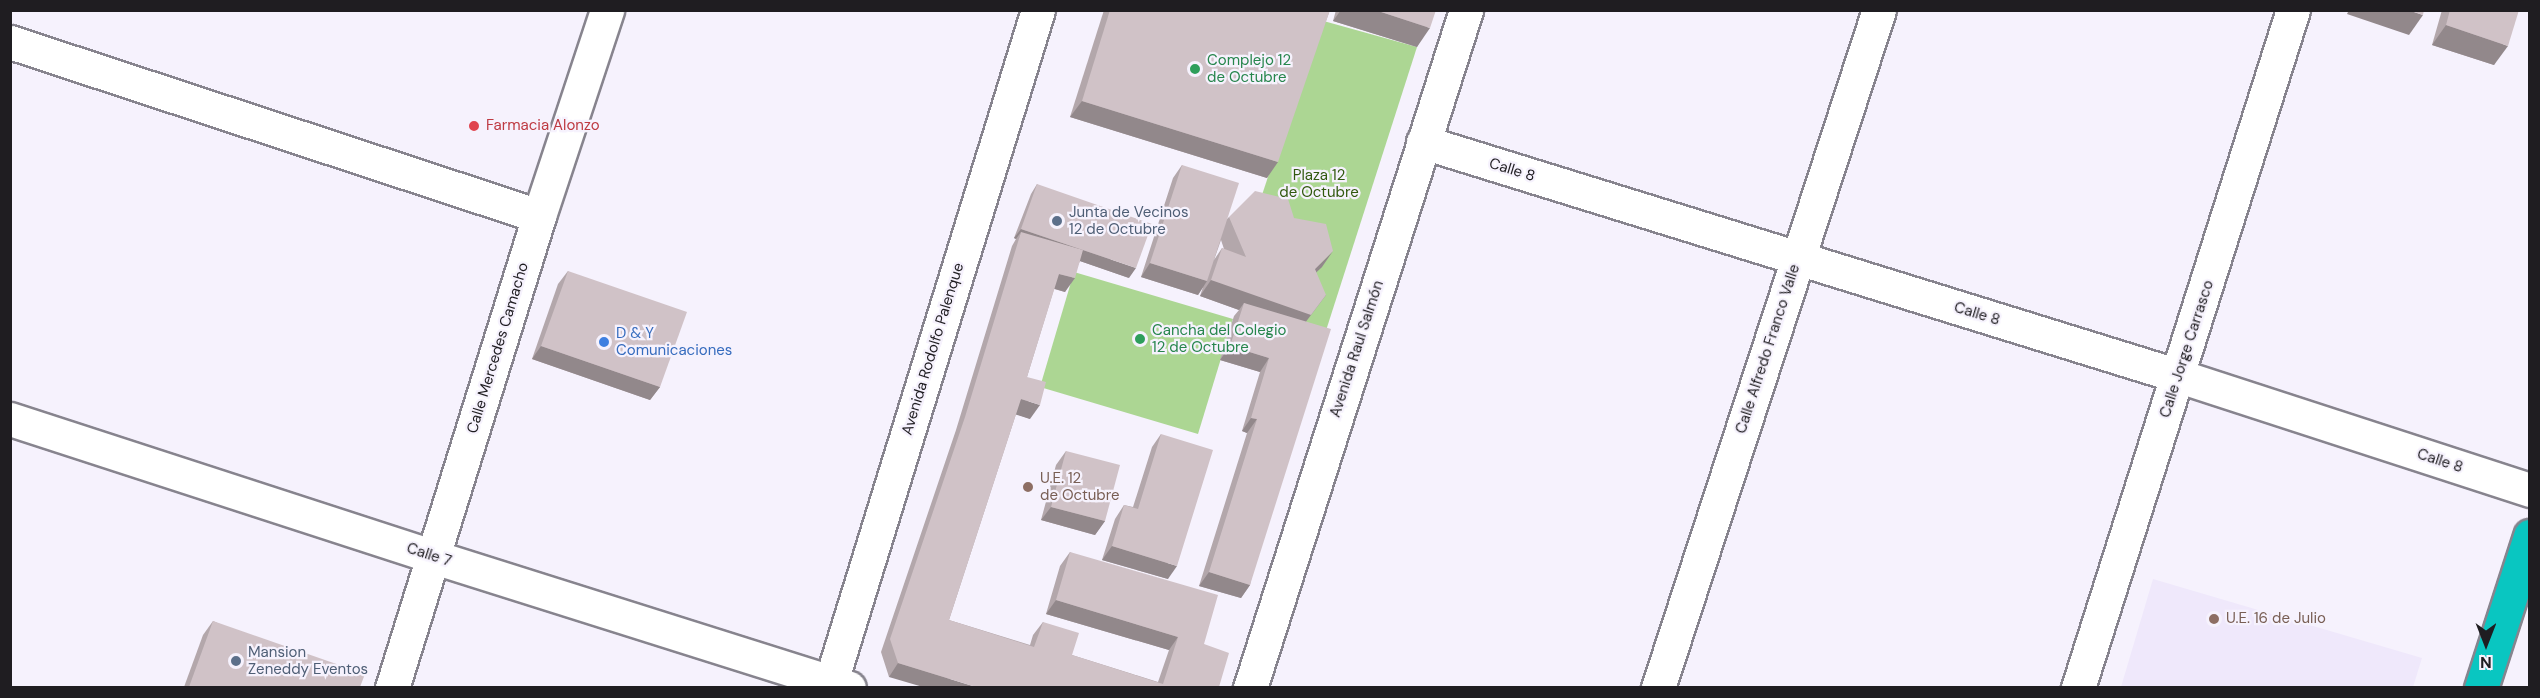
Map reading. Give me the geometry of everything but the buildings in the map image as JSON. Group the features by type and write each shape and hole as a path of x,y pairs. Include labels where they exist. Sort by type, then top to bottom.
{"highway":[{"path":"2481,687 2529,536"}],"street":[{"name":"Calle Mercedes Camacho","path":"392,687 539,216 608,10"},
{"name":"Avenida Raul Salmón","path":"1250,687 1466,10"},
{"name":"Calle Alfredo Franco Valle","path":"1658,687 1879,10"},
{"name":"Calle Jorge Carrasco","path":"2078,687 2179,376 2293,10"},
{"name":"Avenida Rodolfo Palenque","path":"836,686 1031,12"},
{"path":"10,42 539,216"},
{"name":"Calle 8","path":"1422,142 2179,376 2529,490"},
{"name":"Calle 7","path":"10,419 836,686"}],"shaded area":[{"name":"U.E. 16 de Julio","path":"2153,579 2422,658 2413,687 2121,687"}],"green space":[{"name":"Plaza 12 de Octubre","path":"1320,20 1417,47 1322,343 1296,334 1257,210"},
{"name":"Cancha del Colegio 12 de Octubre","path":"1074,272 1233,319 1198,434 1040,387"}],"place":[{"name":"Complejo 12 de Octubre","path":"1195,69"},
{"name":"Farmacia Alonzo","path":"474,126"},
{"name":"Junta de Vecinos 12 de Octubre","path":"1057,221"},
{"name":"Cancha del Colegio 12 de Octubre","path":"1140,339"},
{"name":"D & Y Comunicaciones","path":"604,342"},
{"name":"U.E. 12 de Octubre","path":"1028,487"},
{"name":"U.E. 16 de Julio","path":"2214,619"},
{"name":"Mansion Zeneddy Eventos","path":"236,661"}]}
